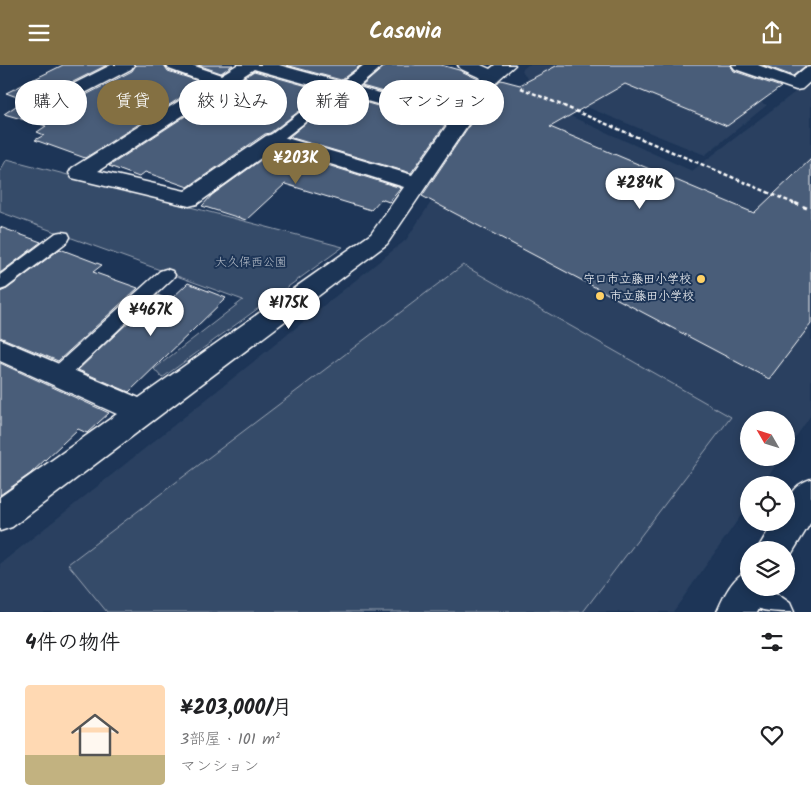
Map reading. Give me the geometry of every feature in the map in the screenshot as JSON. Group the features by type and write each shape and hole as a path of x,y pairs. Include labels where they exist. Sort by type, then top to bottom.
{"street":[{"path":"87,84 125,65"},
{"path":"175,65 217,80"},
{"path":"226,80 249,65"},
{"path":"259,65 312,80"},
{"path":"356,80 375,65"},
{"path":"468,65 499,70 491,80"},
{"path":"741,65 796,85 811,72"},
{"path":"179,110 80,173 188,199 273,140 417,184"},
{"path":"0,516 379,239 457,125"},
{"path":"0,349 142,412"},
{"path":"781,541 811,493"}],"lane":[{"path":"273,140 297,121"},
{"path":"0,284 62,237"},
{"path":"58,375 166,275"},
{"path":"745,597 781,612"}],"path":[{"path":"499,70 811,210"}],"shaded area":[{"path":"528,65 663,65 767,105 705,155 530,84 522,70"},
{"name":"守口市立藤田小学校","path":"811,80 811,415 795,438 795,411 740,411 740,466 775,466 768,476 740,476 740,517 673,612 0,612 0,564 406,240 482,125 504,125 504,97 510,89 692,171"}],"green space":[{"name":"大久保西公園","path":"7,159 343,247 162,378 154,369 243,300 0,212 0,171"},
{"path":"463,265 731,417 583,612 107,612 68,564"}],"building":[{"path":"63,65 107,65 77,80 32,80"},
{"path":"136,65 164,65 168,71 195,80 179,80 179,99 169,105 169,80 115,80 132,71"},
{"path":"198,65 233,65 221,73"},
{"path":"286,65 361,65 341,80"},
{"path":"386,65 441,65 459,70 478,79 379,80 379,91 369,88 369,80"},
{"path":"558,65 730,65 734,71 781,87 727,126 625,84 550,127 754,213 811,159 811,324 769,379 422,196 470,125 504,125 504,81 520,85"},
{"path":"763,65 811,65 804,67 793,76"},
{"path":"254,71 286,80 240,80"},
{"path":"287,80 297,83 297,113 287,120"},
{"path":"15,89 15,96 6,93"},
{"path":"97,89 97,125 137,125 85,158 35,140 44,135 37,132 46,126 42,125 87,125 87,94"},
{"path":"369,104 379,106 379,125 445,125 411,173 289,137 303,125 369,125"},
{"path":"15,107 15,117 4,114"},
{"path":"179,120 179,125 281,125 188,187 145,172 139,177 109,166"},
{"path":"276,149 401,188 389,202 381,199 371,210 285,184 246,220 202,206 212,195"},
{"path":"0,227 41,242 0,273"},
{"path":"60,249 102,265 93,272 138,288 58,361 0,337 0,292 7,289"},
{"path":"188,283 226,298 129,392 78,370 157,295 170,300"},
{"path":"0,363 109,413 87,433 78,429 30,474 0,495"}],"place":[{"name":"守口市立藤田小学校","path":"701,279"},
{"name":"市立藤田小学校","path":"600,296"}]}
